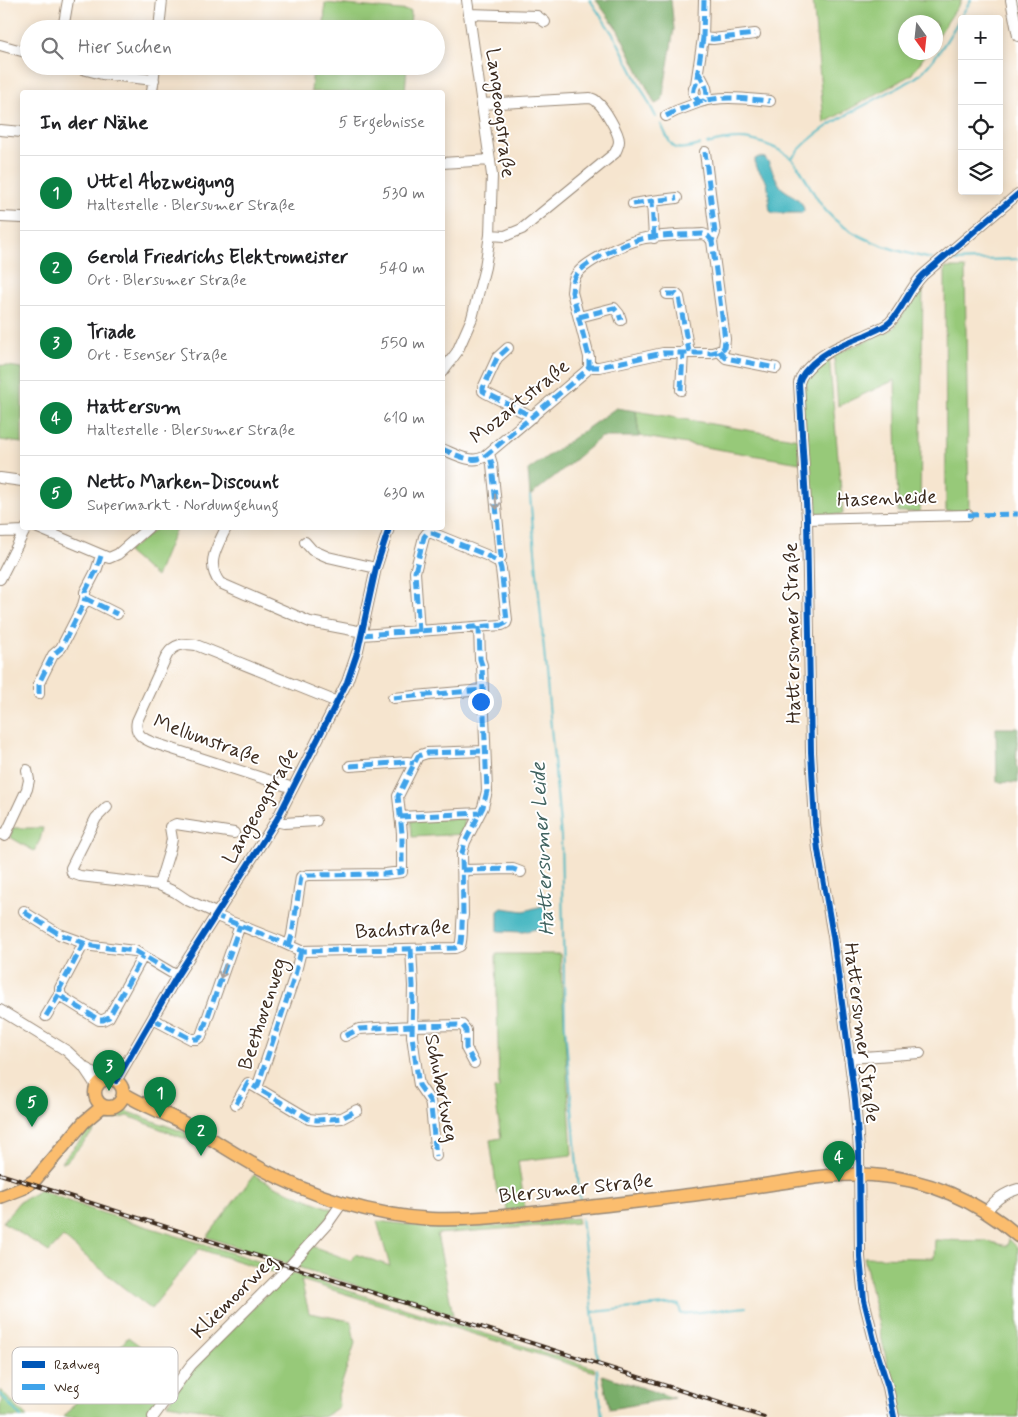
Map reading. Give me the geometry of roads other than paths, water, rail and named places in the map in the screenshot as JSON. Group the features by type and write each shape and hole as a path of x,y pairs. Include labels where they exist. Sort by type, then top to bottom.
{"main road":[{"path":"0,1197 24,1188 35,1180 84,1122 100,1093 108,1079 116,1081 123,1088 122,1098 113,1107 100,1093"},
{"name":"Blersumer Straße","path":"122,1098 179,1120 258,1167 288,1182 342,1203 378,1212 448,1219 485,1218 693,1195 826,1176 873,1175 927,1185 953,1195 986,1212 1018,1236"}],"street":[{"path":"65,20 68,0"},
{"path":"160,20 162,0"},
{"name":"Langeoogstraße","path":"445,366 457,352 472,318 485,267 490,234 492,175 467,0"},
{"path":"702,102 696,100 694,93 703,38 704,0"},
{"path":"1011,0 1018,36"},
{"path":"469,14 537,16 545,22"},
{"path":"703,38 713,39 755,34"},
{"path":"0,45 20,51"},
{"path":"111,75 154,80"},
{"path":"152,90 154,75"},
{"path":"482,104 590,98 596,100 606,113 619,139 616,153 522,229 505,236 490,234"},
{"path":"666,116 702,102 716,99 730,98 770,101"},
{"path":"0,130 20,132"},
{"path":"705,152 715,233 712,241 725,339 722,355"},
{"path":"445,163 490,160"},
{"name":"Hattersumer Straße","path":"894,1417 888,1387 864,1300 860,1257 859,1150 855,1100 833,936 819,858 815,823 811,742 806,475 799,383 801,376 817,359 828,351 878,330 889,323 898,313 914,284 923,274 1018,194"},
{"path":"633,204 677,198"},
{"path":"652,202 654,238"},
{"path":"0,216 20,218"},
{"name":"Mozartstraße","path":"445,450 474,460 480,460 533,417 589,367 589,357 572,292 575,276 580,270 604,255 642,239 703,234 712,241"},
{"path":"667,294 676,294 679,297 686,352 681,390"},
{"path":"579,317 614,308 621,320"},
{"path":"508,348 497,358 483,388 484,391 533,417"},
{"name":"Mozartstraße","path":"589,367 599,367 664,353 686,352 722,355 776,368"},
{"path":"489,454 492,464 502,557 499,562"},
{"path":"0,478 20,481"},
{"name":"Hasenheide","path":"807,519 968,515"},
{"path":"0,532 20,530"},
{"path":"0,579 24,530"},
{"path":"42,530 109,558 112,558 146,530"},
{"path":"225,530 212,558 214,576 220,582 310,622 362,634 419,632 506,624 508,620 499,562 432,533 427,533 424,537 414,572 419,632"},
{"name":"Langeoogstraße","path":"116,1081 177,976 275,821 337,702 353,669 376,568 388,530"},
{"path":"305,542 312,550 328,557 376,568"},
{"path":"39,694 39,682 52,655 61,648 83,605 85,592 96,571 101,556"},
{"path":"85,598 117,614"},
{"name":"Bachstraße","path":"159,885 215,914 301,951 455,948 460,946 463,915 462,853 465,842 483,807 487,791 482,665 478,627"},
{"name":"Mellumstraße","path":"293,788 143,739 136,728 137,721 167,655 171,649 177,646 186,643 196,645 337,702"},
{"path":"393,698 482,690"},
{"path":"289,945 300,877 308,875 402,872 398,796 418,756 422,754 484,751"},
{"path":"350,766 414,763"},
{"path":"2,834 27,790 30,780 27,770"},
{"path":"107,807 96,818 71,868 72,873 80,876 159,885 172,839 170,827 176,824 234,833"},
{"path":"400,817 480,813"},
{"name":"Langeoogstraße","path":"275,821 284,823 316,821"},
{"path":"462,870 513,869 521,872"},
{"path":"24,911 59,934 92,946 135,951 177,976"},
{"path":"153,1018 190,1039 197,1039 201,1036 240,925"},
{"path":"46,1016 60,993 60,988 84,943"},
{"name":"Schubertweg","path":"411,949 413,986 412,1026 418,1079 419,1085 430,1100 436,1156"},
{"name":"Beethovenweg","path":"258,1088 301,951"},
{"path":"60,993 62,997 99,1020 106,1019 109,1017 143,956"},
{"path":"0,1010 67,1051 83,1066 100,1093"},
{"name":"Schubertweg","path":"345,1036 360,1029 462,1025 466,1030 466,1048 474,1063"},
{"path":"849,1058 920,1053"},
{"name":"Beethovenweg","path":"236,1104 248,1083 309,1120 342,1118 357,1110"},
{"path":"986,1212 999,1197 1018,1189"},
{"name":"Kliemoorweg","path":"178,1383 191,1365 289,1267 328,1223 342,1203"},
{"name":"Kliemoorweg","path":"153,1417 162,1404"}],"water":[{"path":"759,157 765,158 768,161 781,187 802,204 804,211 802,213 773,213 770,211 767,184 755,162 755,159"},
{"path":"542,906 547,909 546,915 549,930 547,932 536,929 523,932 498,931 498,911 502,908 524,911"}],"waterway":[{"path":"590,0 616,39 656,117"},
{"path":"792,158 812,137 824,129 919,75 941,49 971,0"},
{"path":"661,124 674,147 683,149 700,145"},
{"path":"707,144 746,139 777,149 794,161 826,211 847,229 890,248 932,259"},
{"path":"950,261 1018,259"},
{"name":"Hattersumer Leide","path":"530,496 561,837 565,1026 580,1201"},
{"name":"Hattersumer Leide","path":"581,1218 598,1360"},
{"path":"593,1312 674,1304 679,1305 681,1314 746,1307"},
{"name":"Hattersumer Leide","path":"597,1369 602,1417"},
{"path":"0,1394 21,1417"}],"railway":[{"path":"0,1174 764,1417"}],"place":[{"name":"Triade","path":"109,1091"},
{"name":"Uttel Abzweigung","path":"160,1118"},
{"name":"Netto Marken-Discount","path":"32,1127"},
{"name":"Gerold Friedrichs Elektromeister","path":"201,1156"},
{"name":"Hattersum","path":"839,1182"}]}
